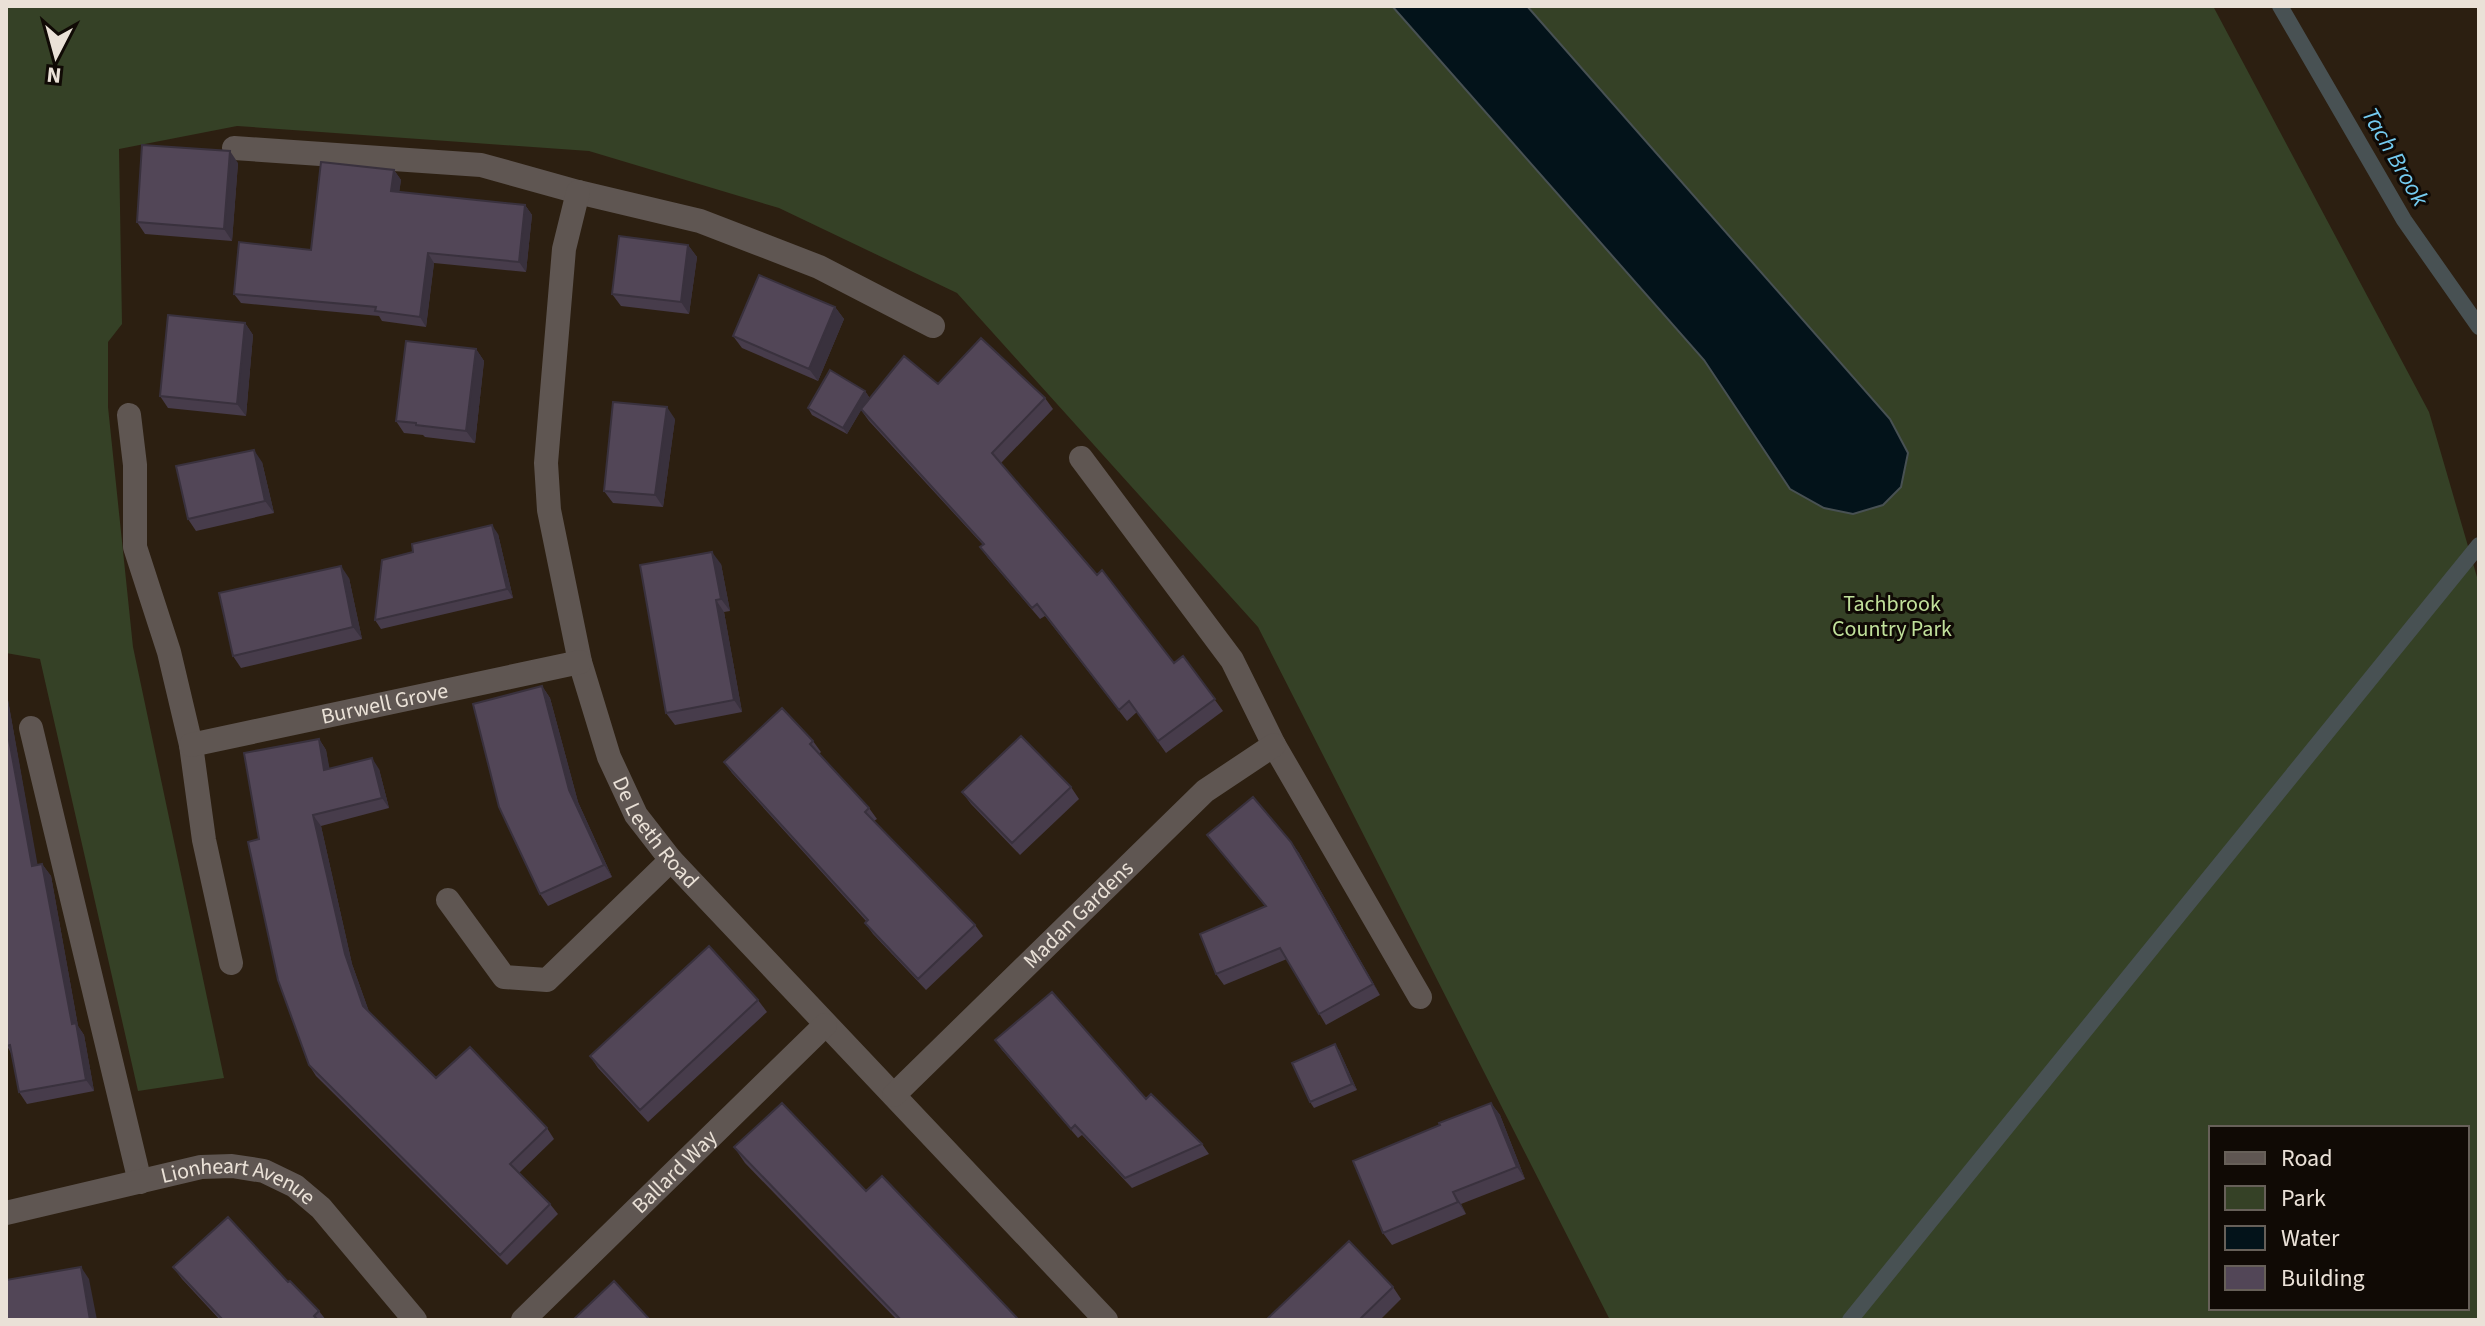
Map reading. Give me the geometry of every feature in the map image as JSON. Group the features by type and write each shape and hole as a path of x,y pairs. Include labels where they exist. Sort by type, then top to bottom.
{"street":[{"path":"234,148 481,165 700,221 819,267 933,326"},
{"name":"De Leeth Road","path":"578,192 564,249 546,463 549,510 580,662 609,757 636,815 671,860 1106,1320"},
{"path":"129,415 135,465 135,547 169,652 191,745 204,840 231,963"},
{"path":"1081,458 1232,660 1274,745 1420,997"},
{"name":"Burwell Grove","path":"191,745 580,662"},
{"path":"31,728 140,1182"},
{"name":"Madan Gardens","path":"894,1095 1205,791 1274,745"},
{"path":"448,900 504,977 547,980 671,860"},
{"name":"Ballard Way","path":"523,1320 825,1025"},
{"name":"Lionheart Avenue","path":"6,1213 201,1167 232,1166 264,1171 295,1186 321,1208 415,1320"}],"green space":[{"name":"Tachbrook Country Park","path":"6,6 2213,6 2429,412 2479,584 2479,1320 1610,1320 1258,627 957,293 779,208 589,151 237,126 119,149 122,324 108,342 108,407 133,647 224,1078 138,1091 40,659 6,653"}],"water":[{"path":"1392,6 1527,6 1890,419 1908,453 1901,487 1883,505 1853,514 1824,508 1790,489 1704,360"}],"building":[{"path":"142,145 230,151 224,229 137,222"},
{"path":"321,162 394,170 391,191 525,205 519,262 428,253 420,317 375,311 376,307 234,294 239,242 311,250"},
{"path":"619,236 688,245 681,302 612,294"},
{"path":"759,275 835,307 809,369 733,336"},
{"path":"168,315 245,323 237,404 160,396"},
{"path":"981,338 1045,398 992,453 1097,575 1102,570 1174,663 1183,656 1215,699 1158,741 1129,701 1119,710 1037,604 1032,608 980,547 984,544 861,409 904,356 938,384"},
{"path":"406,341 476,349 466,431 396,421"},
{"path":"830,370 865,391 843,428 808,408"},
{"path":"613,402 667,407 655,495 604,491"},
{"path":"254,450 265,501 188,519 176,466"},
{"path":"492,525 507,589 375,620 382,560 413,552 412,544"},
{"path":"712,552 721,599 716,600 734,700 666,713 640,565"},
{"path":"341,566 353,627 233,656 219,593"},
{"path":"542,686 569,790 604,865 540,894 499,807 473,704"},
{"path":"782,708 813,741 810,744 869,808 865,812 975,925 918,979 724,762"},
{"path":"6,723 32,866 42,864 72,1024 76,1023 86,1080 19,1092 10,1045 7,1046 6,1042"},
{"path":"1021,736 1071,787 1012,843 962,792"},
{"path":"319,739 324,770 372,758 382,798 313,815 345,954 363,1006 436,1078 470,1047 547,1128 510,1164 550,1204 500,1255 309,1065 278,980 248,842 259,839 244,753"},
{"path":"1253,797 1291,842 1373,984 1319,1014 1280,948 1216,974 1200,934 1266,906 1207,835"},
{"path":"709,946 758,1000 640,1110 590,1056"},
{"path":"1052,992 1146,1099 1151,1094 1202,1144 1125,1178 1075,1125 1071,1129 995,1040"},
{"path":"1335,1044 1352,1084 1310,1102 1292,1063"},
{"path":"782,1103 866,1191 882,1176 1019,1320 901,1320 734,1147"},
{"path":"1491,1103 1517,1167 1453,1192 1458,1202 1383,1233 1353,1161"},
{"path":"228,1217 319,1311 314,1316 318,1320 223,1320 173,1267"},
{"path":"1349,1241 1393,1287 1359,1320 1266,1320"},
{"path":"81,1267 90,1320 6,1320 6,1280"},
{"path":"614,1281 650,1320 573,1320"}],"waterway":[{"name":"Tach Brook","path":"2280,6 2404,220 2479,327"},
{"path":"1850,1320 2479,545"}]}
